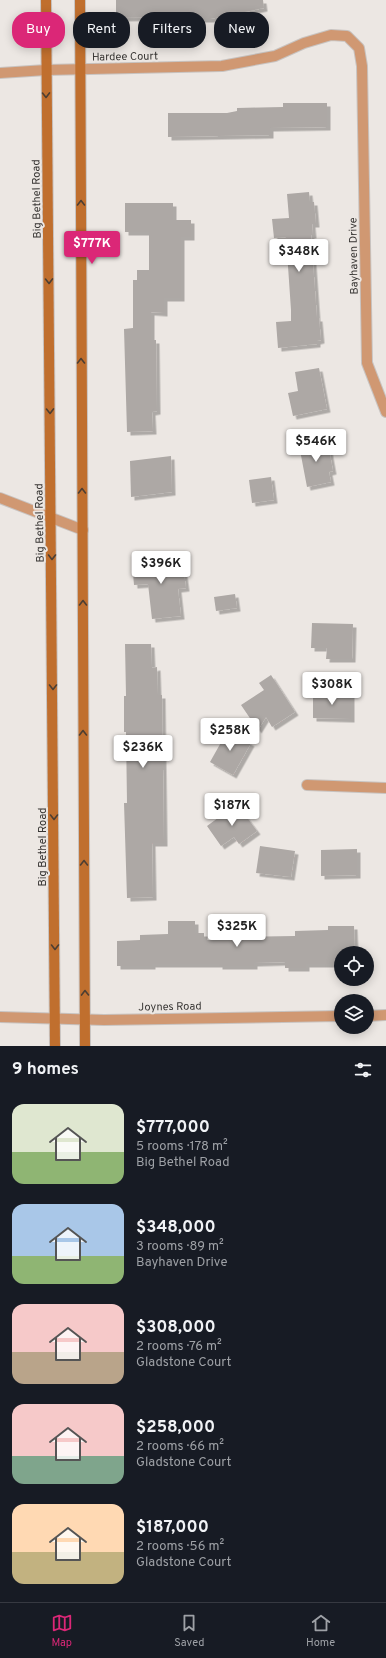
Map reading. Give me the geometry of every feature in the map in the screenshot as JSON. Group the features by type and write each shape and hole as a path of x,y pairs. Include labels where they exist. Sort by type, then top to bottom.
{"main road":[{"name":"Big Bethel Road","path":"46,0 55,1046"},
{"path":"80,0 85,1046"}],"street":[{"name":"Hardee Court","path":"0,73 46,70 222,66 275,56 304,43 331,35 348,36 359,48 362,66 363,97"},
{"name":"Bayhaven Drive","path":"363,97 367,363 386,412"},
{"path":"0,498 83,530"},
{"path":"307,785 386,788"},
{"path":"374,1016 386,1015"},
{"name":"Joynes Road","path":"0,1017 85,1019 334,1016"}],"building":[{"path":"116,0 263,0 264,8 244,12 214,12 214,18 210,19 206,19 206,12 138,12 138,18 130,18 130,12 116,12"},
{"path":"283,103 327,103 327,127 270,128 270,135 168,137 168,113 227,113 237,111 237,108 283,107"},
{"path":"309,192 310,202 314,202 316,224 312,224 313,235 311,235 317,318 319,318 321,340 317,341 317,344 278,348 276,322 291,321 291,310 286,237 274,238 272,219 289,218 287,194"},
{"path":"125,203 173,203 173,220 191,220 191,237 181,237 181,298 164,298 164,313 151,312 151,340 156,340 157,411 152,412 153,431 127,432 124,329 133,328 133,280 137,280 137,270 149,270 149,232 125,232"},
{"path":"319,368 327,409 293,416 288,393 298,391 295,372"},
{"path":"323,440 325,450 329,449 333,471 329,472 331,482 307,487 299,445"},
{"path":"171,456 172,492 131,497 130,461"},
{"path":"271,477 274,500 252,503 249,480"},
{"path":"176,558 177,567 183,566 186,588 178,589 181,616 152,619 148,584 134,585 132,562"},
{"path":"235,594 237,608 216,611 214,597"},
{"path":"312,623 353,624 352,659 326,659 327,648 311,648"},
{"path":"125,644 151,644 152,668 157,667 158,695 162,695 164,843 152,843 153,897 127,898 124,803 127,803 126,732 124,732 124,696 126,696"},
{"path":"271,675 295,712 272,727 266,717 258,730 241,705 264,690 259,683"},
{"path":"313,694 351,694 351,719 313,718"},
{"path":"228,730 251,743 233,775 210,762"},
{"path":"237,804 257,831 239,844 234,837 221,846 207,826"},
{"path":"260,846 295,851 291,877 256,873"},
{"path":"357,849 357,875 321,876 321,850"},
{"path":"168,921 195,921 195,933 204,933 204,940 242,940 242,937 295,936 295,931 328,930 328,926 354,926 355,946 334,946 334,964 306,964 306,968 285,968 285,962 254,963 254,966 219,966 219,964 152,964 152,966 117,966 117,941 140,940 140,935 168,934"}]}
